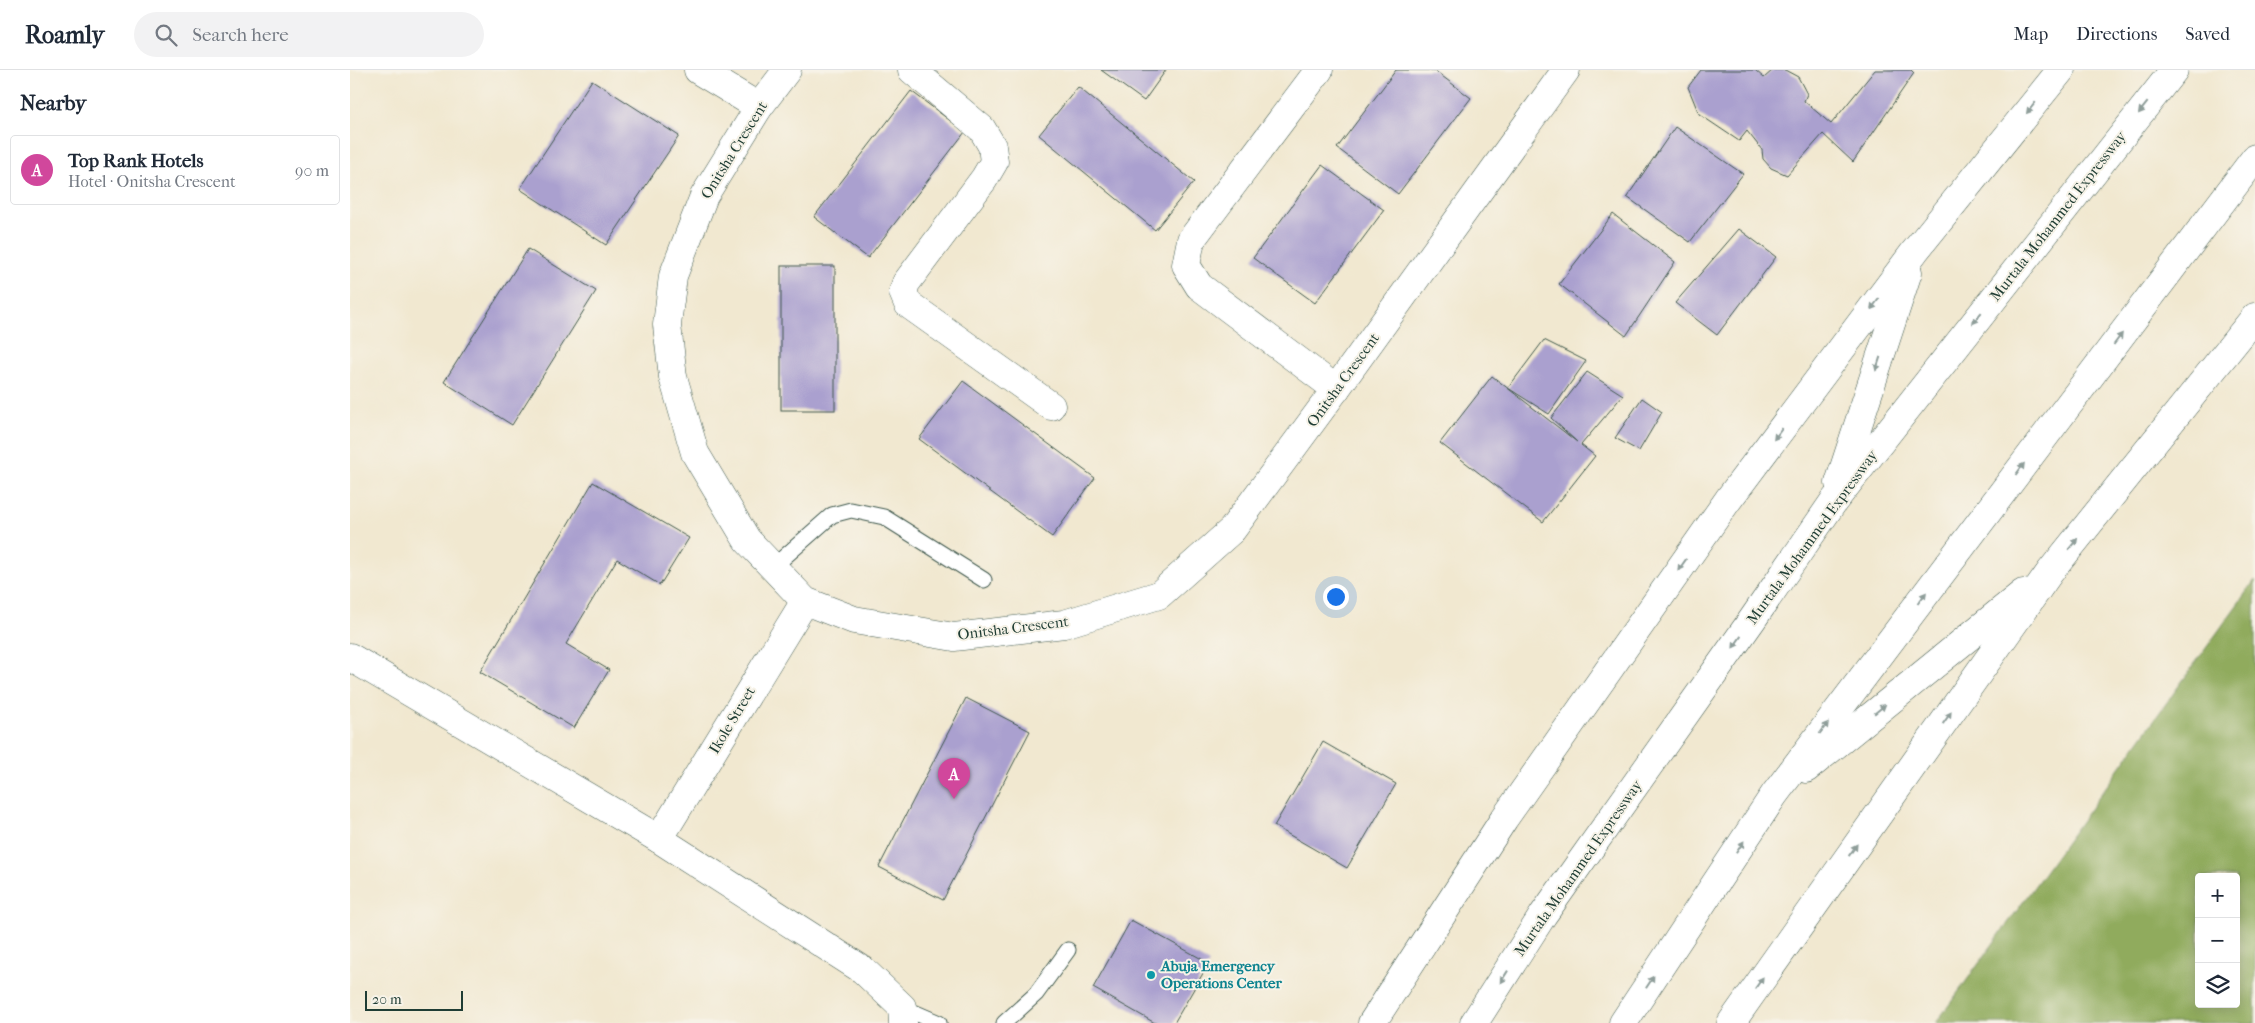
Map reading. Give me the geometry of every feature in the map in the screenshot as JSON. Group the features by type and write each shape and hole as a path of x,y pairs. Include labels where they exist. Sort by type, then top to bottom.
{"main road":[{"path":"698,70 759,106"},
{"name":"Onitsha Crescent","path":"787,70 759,106 704,196 673,276 668,325 673,377 695,453 747,540 805,601 854,620 954,637 1064,624 1160,595 1232,530 1336,390 1566,70"},
{"path":"912,70 982,129 992,146 994,162 984,179 906,283 903,292 905,298 908,304 1051,406"},
{"path":"1319,70 1191,240 1186,265 1199,286 1336,390"},
{"path":"1372,1023 1504,819 1728,500 1915,251 2061,70"},
{"name":"Murtala Mohammed Expressway","path":"1474,1023 1543,915 1834,501 2174,70"},
{"path":"1623,1023 1774,795 2255,158"},
{"path":"1834,501 1915,251"},
{"path":"1731,1023 2050,572 2255,317"},
{"path":"1774,795 2050,572"},
{"name":"Ikole Street","path":"659,839 805,601"},
{"path":"350,657 659,839 863,970 902,1015"}],"lane":[{"path":"773,567 832,515 851,510 884,517 984,580"},
{"path":"1004,1023 1036,994 1068,950"},
{"path":"902,1015 939,1023"}],"green space":[{"path":"2255,580 2255,1023 1936,1023"}],"building":[{"path":"1101,70 1166,70 1144,101"},
{"path":"1396,70 1434,70 1471,98 1398,194 1337,148"},
{"path":"1701,70 1755,70 1764,78 1773,70 1785,70 1798,77 1807,94 1804,101 1831,124 1875,70 1911,70 1914,73 1853,162 1823,134 1787,175 1771,168 1763,159 1762,150 1747,131 1739,141 1699,114 1688,87"},
{"path":"592,80 679,136 606,245 520,189"},
{"path":"1078,87 1194,182 1155,230 1039,135"},
{"path":"911,91 965,132 868,258 814,217"},
{"path":"1675,127 1743,174 1690,242 1627,197"},
{"path":"1322,165 1384,210 1315,303 1253,258"},
{"path":"1613,214 1675,262 1626,336 1559,284"},
{"path":"1739,229 1776,257 1717,335 1675,303"},
{"path":"528,249 596,291 512,425 444,382"},
{"path":"781,266 835,266 835,410 781,410"},
{"path":"1544,340 1586,361 1549,414 1508,388"},
{"path":"1587,372 1623,395 1581,445 1595,456 1543,522 1440,443 1492,376 1577,442 1551,418"},
{"path":"963,381 1095,478 1052,537 919,439"},
{"path":"1642,398 1662,412 1639,451 1615,438"},
{"path":"593,482 689,538 660,585 617,559 566,644 609,670 574,728 480,672"},
{"path":"966,698 1030,731 943,900 879,867"},
{"path":"1323,742 1396,784 1347,868 1274,826"},
{"name":"Abuja Emergency Operations Center","path":"1131,920 1209,963 1174,1023 1155,1023 1093,988"}],"place":[{"name":"Top Rank Hotels","path":"954,799"},
{"name":"Abuja Emergency Operations Center","path":"1151,975"}]}
